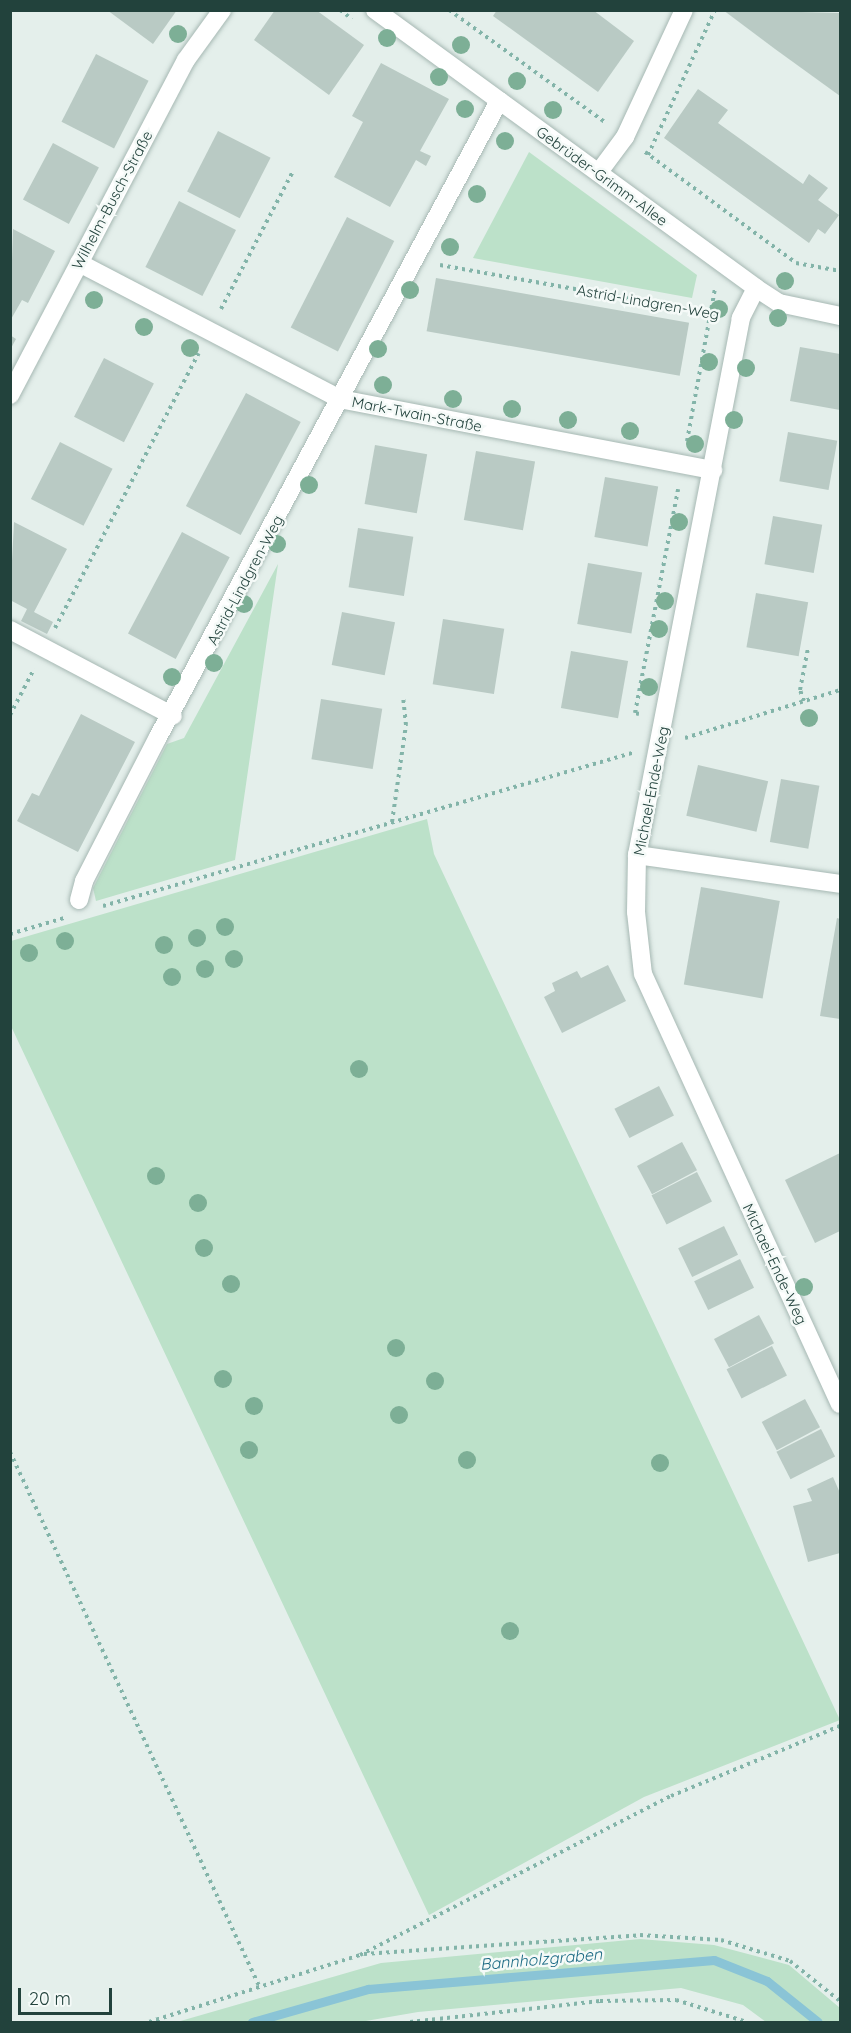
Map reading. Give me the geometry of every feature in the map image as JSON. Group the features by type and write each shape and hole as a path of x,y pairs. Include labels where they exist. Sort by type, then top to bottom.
{"street":[{"name":"Wilhelm-Busch-Straße","path":"10,395 186,60 222,10"},
{"name":"Gebrüder-Grimm-Allee","path":"375,10 756,288 779,303 840,316"},
{"path":"599,172 625,137 684,10"},
{"name":"Astrid-Lindgren-Weg","path":"82,908 84,880 499,101"},
{"name":"Mark-Twain-Straße","path":"79,263 340,399 712,470"},
{"name":"Michael-Ende-Weg","path":"756,288 741,318 637,855 643,974 840,1404"},
{"path":"10,630 173,716"},
{"path":"637,855 840,884"}],"path":[{"path":"648,154 715,10"},
{"path":"10,715 293,171"},
{"name":"Astrid-Lindgren-Weg","path":"413,260 741,318"},
{"path":"804,701 800,690 808,648"},
{"path":"10,934 82,908 392,822 840,690"},
{"path":"392,822 390,810 406,724 403,697"},
{"path":"10,1452 260,1988"},
{"path":"149,2022 360,1955 670,1796 840,1726"},
{"path":"360,1955 640,1935 721,1940 790,1961 840,2001"},
{"path":"410,2022 600,2001 676,2000 747,2022"}],"green space":[{"path":"529,152 697,275 692,298 473,258"},
{"path":"278,564 235,860 96,901 93,888 167,744 184,738"},
{"path":"427,819 434,854 840,1720 644,1797 429,1915 10,1024 11,941"},
{"path":"640,1939 714,1945 789,1965 840,2008 840,2022 766,2022 743,2005 681,1988 418,2012 360,2022 177,2022 381,1963"}],"building":[{"path":"107,10 177,10 153,44"},
{"path":"275,10 316,10 364,45 329,95 254,40"},
{"path":"497,10 593,10 634,41 598,92 493,16"},
{"path":"723,10 840,13 840,96 775,49"},
{"path":"96,54 149,81 114,149 61,122"},
{"path":"381,63 449,99 420,151 431,156 426,166 416,160 390,207 334,177 363,122 352,116"},
{"path":"698,89 728,110 718,123 803,184 809,174 828,188 818,200 839,215 825,234 818,229 809,243 664,138"},
{"path":"218,131 271,158 240,218 187,192"},
{"path":"53,143 99,167 69,224 23,200"},
{"path":"179,201 236,230 202,296 145,267"},
{"path":"347,217 394,241 338,352 291,327"},
{"path":"13,229 55,251 28,303 22,300 10,321"},
{"path":"436,278 689,323 680,376 427,331"},
{"path":"10,335 16,339 10,350"},
{"path":"800,347 840,354 840,410 790,401"},
{"path":"104,358 154,383 124,442 74,417"},
{"path":"246,393 301,422 241,535 186,506"},
{"path":"788,432 837,441 829,490 779,481"},
{"path":"60,442 113,469 84,526 31,499"},
{"path":"375,445 427,454 417,513 365,504"},
{"path":"476,451 535,461 523,530 464,520"},
{"path":"605,477 658,486 648,546 594,537"},
{"path":"773,516 822,525 814,573 764,564"},
{"path":"14,522 67,549 34,612 53,622 47,634 21,621 27,609 10,600"},
{"path":"358,528 413,537 404,596 349,587"},
{"path":"182,532 230,557 176,659 128,634"},
{"path":"588,563 642,573 631,634 577,624"},
{"path":"756,593 808,602 799,656 746,647"},
{"path":"342,612 395,622 385,675 332,665"},
{"path":"443,619 504,629 494,694 433,684"},
{"path":"571,651 628,661 618,718 561,708"},
{"path":"321,699 382,709 373,769 311,759"},
{"path":"81,714 135,742 78,852 17,821 32,793 39,796"},
{"path":"698,765 768,781 756,832 686,816"},
{"path":"781,779 819,786 808,849 770,842"},
{"path":"701,887 780,901 763,998 684,984"},
{"path":"837,918 840,919 840,1019 820,1016"},
{"path":"608,965 626,1001 562,1033 544,997 555,991 552,983 577,971 581,978"},
{"path":"659,1086 674,1115 629,1138 614,1109"},
{"path":"682,1142 697,1170 652,1194 637,1166"},
{"path":"840,1153 840,1231 815,1243 785,1180"},
{"path":"697,1172 712,1201 667,1225 652,1195"},
{"path":"724,1226 738,1255 692,1277 678,1248"},
{"path":"740,1259 754,1288 708,1310 694,1281"},
{"path":"759,1315 774,1343 729,1367 714,1339"},
{"path":"772,1346 787,1375 742,1399 727,1369"},
{"path":"805,1399 820,1427 777,1450 762,1422"},
{"path":"821,1429 835,1457 791,1479 776,1452"},
{"path":"833,1477 840,1493 840,1553 808,1562 793,1506 812,1501 807,1489"}],"waterway":[{"name":"Bannholzgraben","path":"252,2022 368,1989 714,1960 767,1981 818,2022"}]}
